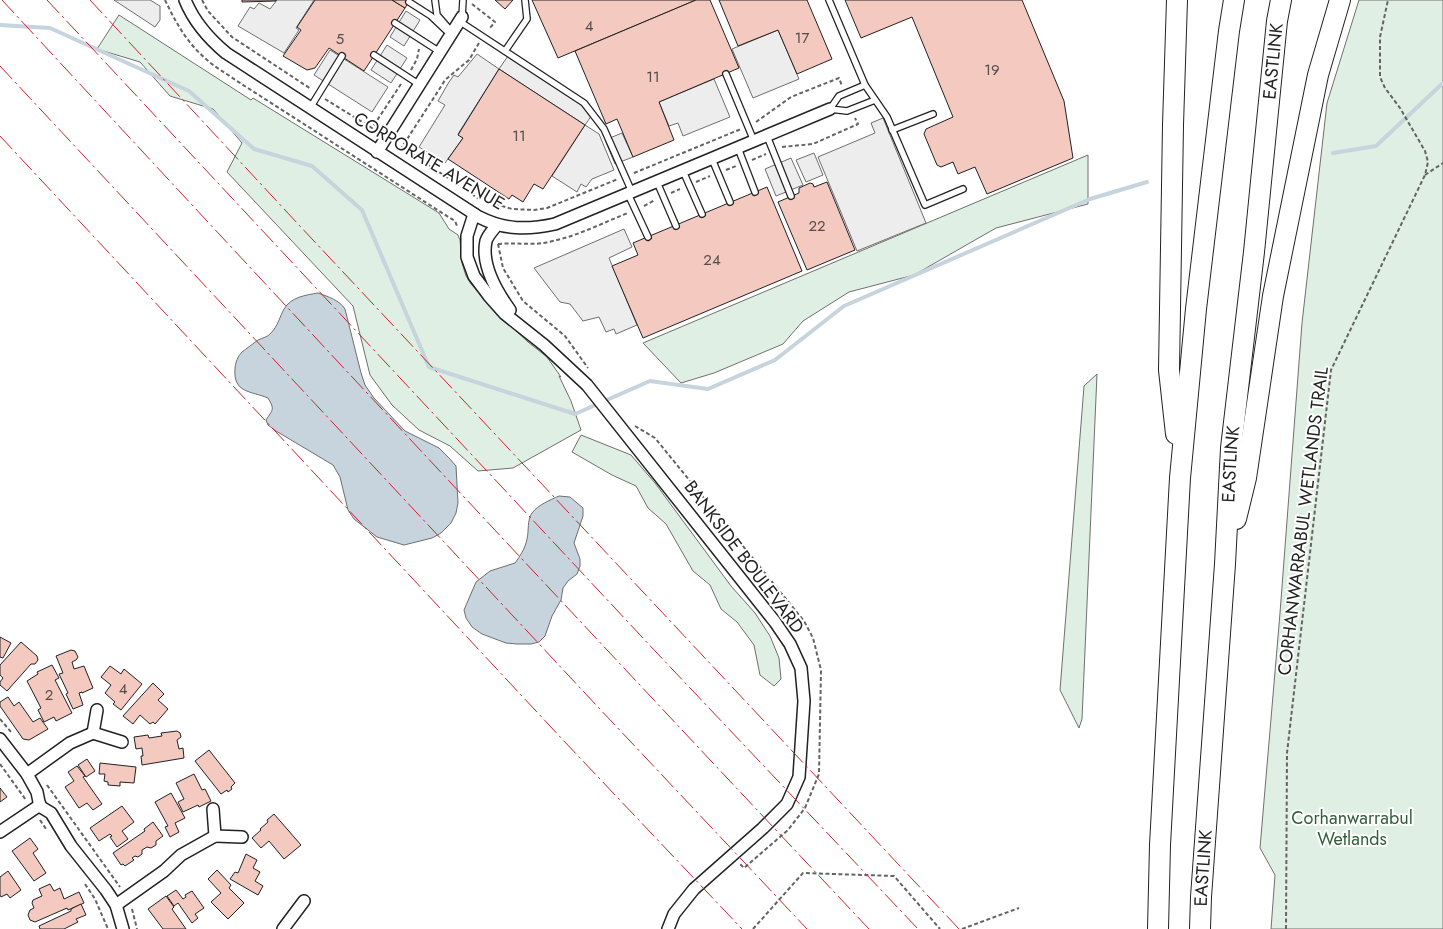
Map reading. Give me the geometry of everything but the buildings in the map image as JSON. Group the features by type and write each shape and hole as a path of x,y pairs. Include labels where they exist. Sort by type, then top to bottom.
{"highway":[{"path":"1177,0 1169,370 1180,478"},
{"path":"1158,929 1160,845 1180,478 1196,309 1234,0"},
{"name":"EASTLINK","path":"1200,929 1231,448 1254,252 1280,0"},
{"path":"1225,564 1246,478 1273,296 1310,112 1318,76 1340,0"}],"street":[{"name":"CORPORATE AVENUE","path":"185,0 199,26 221,49 474,214 497,225 521,229 548,226 830,110"},
{"path":"377,152 461,19"},
{"name":"BANKSIDE BOULEVARD","path":"474,214 467,236 467,257 474,276 505,314 544,346 627,426 776,622 790,644 800,668 804,701 800,777 787,804 764,828 694,889 674,914 668,929"},
{"name":"BANKSIDE BOULEVARD","path":"497,225 486,242 485,251 488,270 500,296 524,330"},
{"path":"93,732 97,710"},
{"path":"27,774 70,744 93,732 122,742"},
{"path":"0,739 27,774 37,792 40,805 51,814 71,846 116,905 123,929"},
{"path":"0,832 40,805"},
{"path":"213,809 216,836"},
{"path":"116,905 164,871 181,855 216,836 242,837"},
{"path":"283,929 304,902"}],"lane":[{"path":"435,0 436,15 452,34"},
{"path":"464,0 461,19 483,37 584,103 604,129 648,236"},
{"path":"505,51 527,19 525,0"},
{"path":"829,0 865,85 887,118 925,205 963,189"},
{"path":"409,2 431,16 452,34"},
{"path":"395,23 440,52"},
{"path":"374,55 420,84"},
{"path":"310,108 342,56"},
{"path":"726,74 754,141"},
{"path":"865,85 839,96 830,110 847,111 875,100"},
{"path":"892,130 933,114"},
{"path":"767,136 791,196"},
{"path":"738,148 755,192"},
{"path":"712,159 730,202"},
{"path":"683,171 702,214"},
{"path":"657,182 676,226"}],"path":[{"path":"165,0 188,40 205,59 455,221 457,226"},
{"path":"202,0 208,12 232,37 372,128 417,59 421,40"},
{"path":"402,147 445,80 469,60 495,22 464,0"},
{"name":"CORHANWARRABUL WETLANDS TRAIL","path":"1286,929 1287,753 1331,370 1425,175 1428,162 1425,151 1380,77 1380,37 1388,0"},
{"path":"1425,175 1443,163"},
{"path":"498,244 503,268 523,301 565,336 591,374"},
{"path":"627,426 655,438 804,621 812,638 821,670 819,774 805,808 788,830 744,868 731,855"},
{"path":"0,764 26,800"},
{"path":"47,784 124,892"},
{"path":"38,818 46,830"},
{"path":"753,929 803,873 894,876 940,929"},
{"path":"82,880 95,899 108,929"},
{"path":"129,902 137,929"},
{"path":"962,929 1019,908"}],"green space":[{"name":"Corhanwarrabul Wetlands","path":"1359,0 1443,0 1443,929 1271,929 1275,875 1260,848 1302,323 1327,103"},
{"path":"119,15 251,100 253,98 439,213 449,229 458,235 462,263 471,284 499,315 547,357 561,377 559,376 571,401 581,430 513,468 478,471 450,446 419,430 392,405 370,375 353,306 227,172 242,143 213,109 170,96 140,62 97,49"},
{"path":"1088,155 1088,204 996,228 914,275 849,292 803,321 783,344 714,373 681,383 643,343"},
{"path":"1097,374 1082,719 1079,728 1060,690 1084,386"},
{"path":"581,435 631,455 655,483 731,586 755,613 770,636 779,658 781,679 774,686 760,675 754,645 737,622 721,609 710,585 693,571 666,524 648,508 636,486 612,475 572,452"}],"shaded area":[{"path":"114,0 150,0 160,6 160,20 155,27"},
{"path":"277,0 314,0 296,28 299,30 284,53 238,26 250,7 254,9 259,3 270,9"},
{"path":"406,11 420,20 404,46 390,37"},
{"path":"778,30 799,79 753,98 732,49"},
{"path":"387,45 407,58 391,83 371,70"},
{"path":"330,50 388,87 372,112 314,75"},
{"path":"477,54 499,69 458,134 463,138 445,163 419,147 445,105 438,101 449,82 454,75 458,77"},
{"path":"508,56 594,112 585,125 499,69"},
{"path":"714,79 730,117 683,136 678,123 669,126 659,102"},
{"path":"883,118 926,223 857,251 818,157 875,133 871,123"},
{"path":"585,125 599,134 614,170 592,179 586,187 581,184 577,192 552,176"},
{"path":"622,133 633,157 615,164 605,140"},
{"path":"814,153 823,175 806,182 796,160"},
{"path":"791,158 803,185 776,196 765,169"},
{"path":"624,229 632,247 609,258 637,325 616,334 614,329 606,332 599,317 583,321 570,304 560,302 534,268"},
{"path":"318,293 337,301 345,309 361,373 365,385 374,398 405,431 439,448 456,466 458,503 456,513 451,523 441,533 432,538 404,545 377,537 354,519 348,510 340,477 333,465 268,425 266,420 272,411 272,405 268,398 244,390 237,383 235,367 242,352 270,334 287,305 299,297"},
{"path":"559,496 570,497 583,508 583,516 574,543 580,559 580,566 577,574 563,588 561,600 552,616 545,636 539,642 517,644 506,643 482,634 472,627 466,618 464,610 476,582 490,571 515,563 525,546 528,536 529,519 532,513 541,505"}],"waterway":[{"path":"0,25 50,28 189,91 254,149 312,166 362,210 429,367 575,414 650,381 708,389 775,360 844,306 1090,199 1147,182"},
{"path":"1333,153 1376,146 1443,83"}],"power":[{"path":"2,0 869,929"},
{"path":"47,0 656,652 918,929"},
{"path":"90,0 959,929"},
{"path":"0,66 807,929"},
{"path":"0,136 563,740 742,929"}]}
